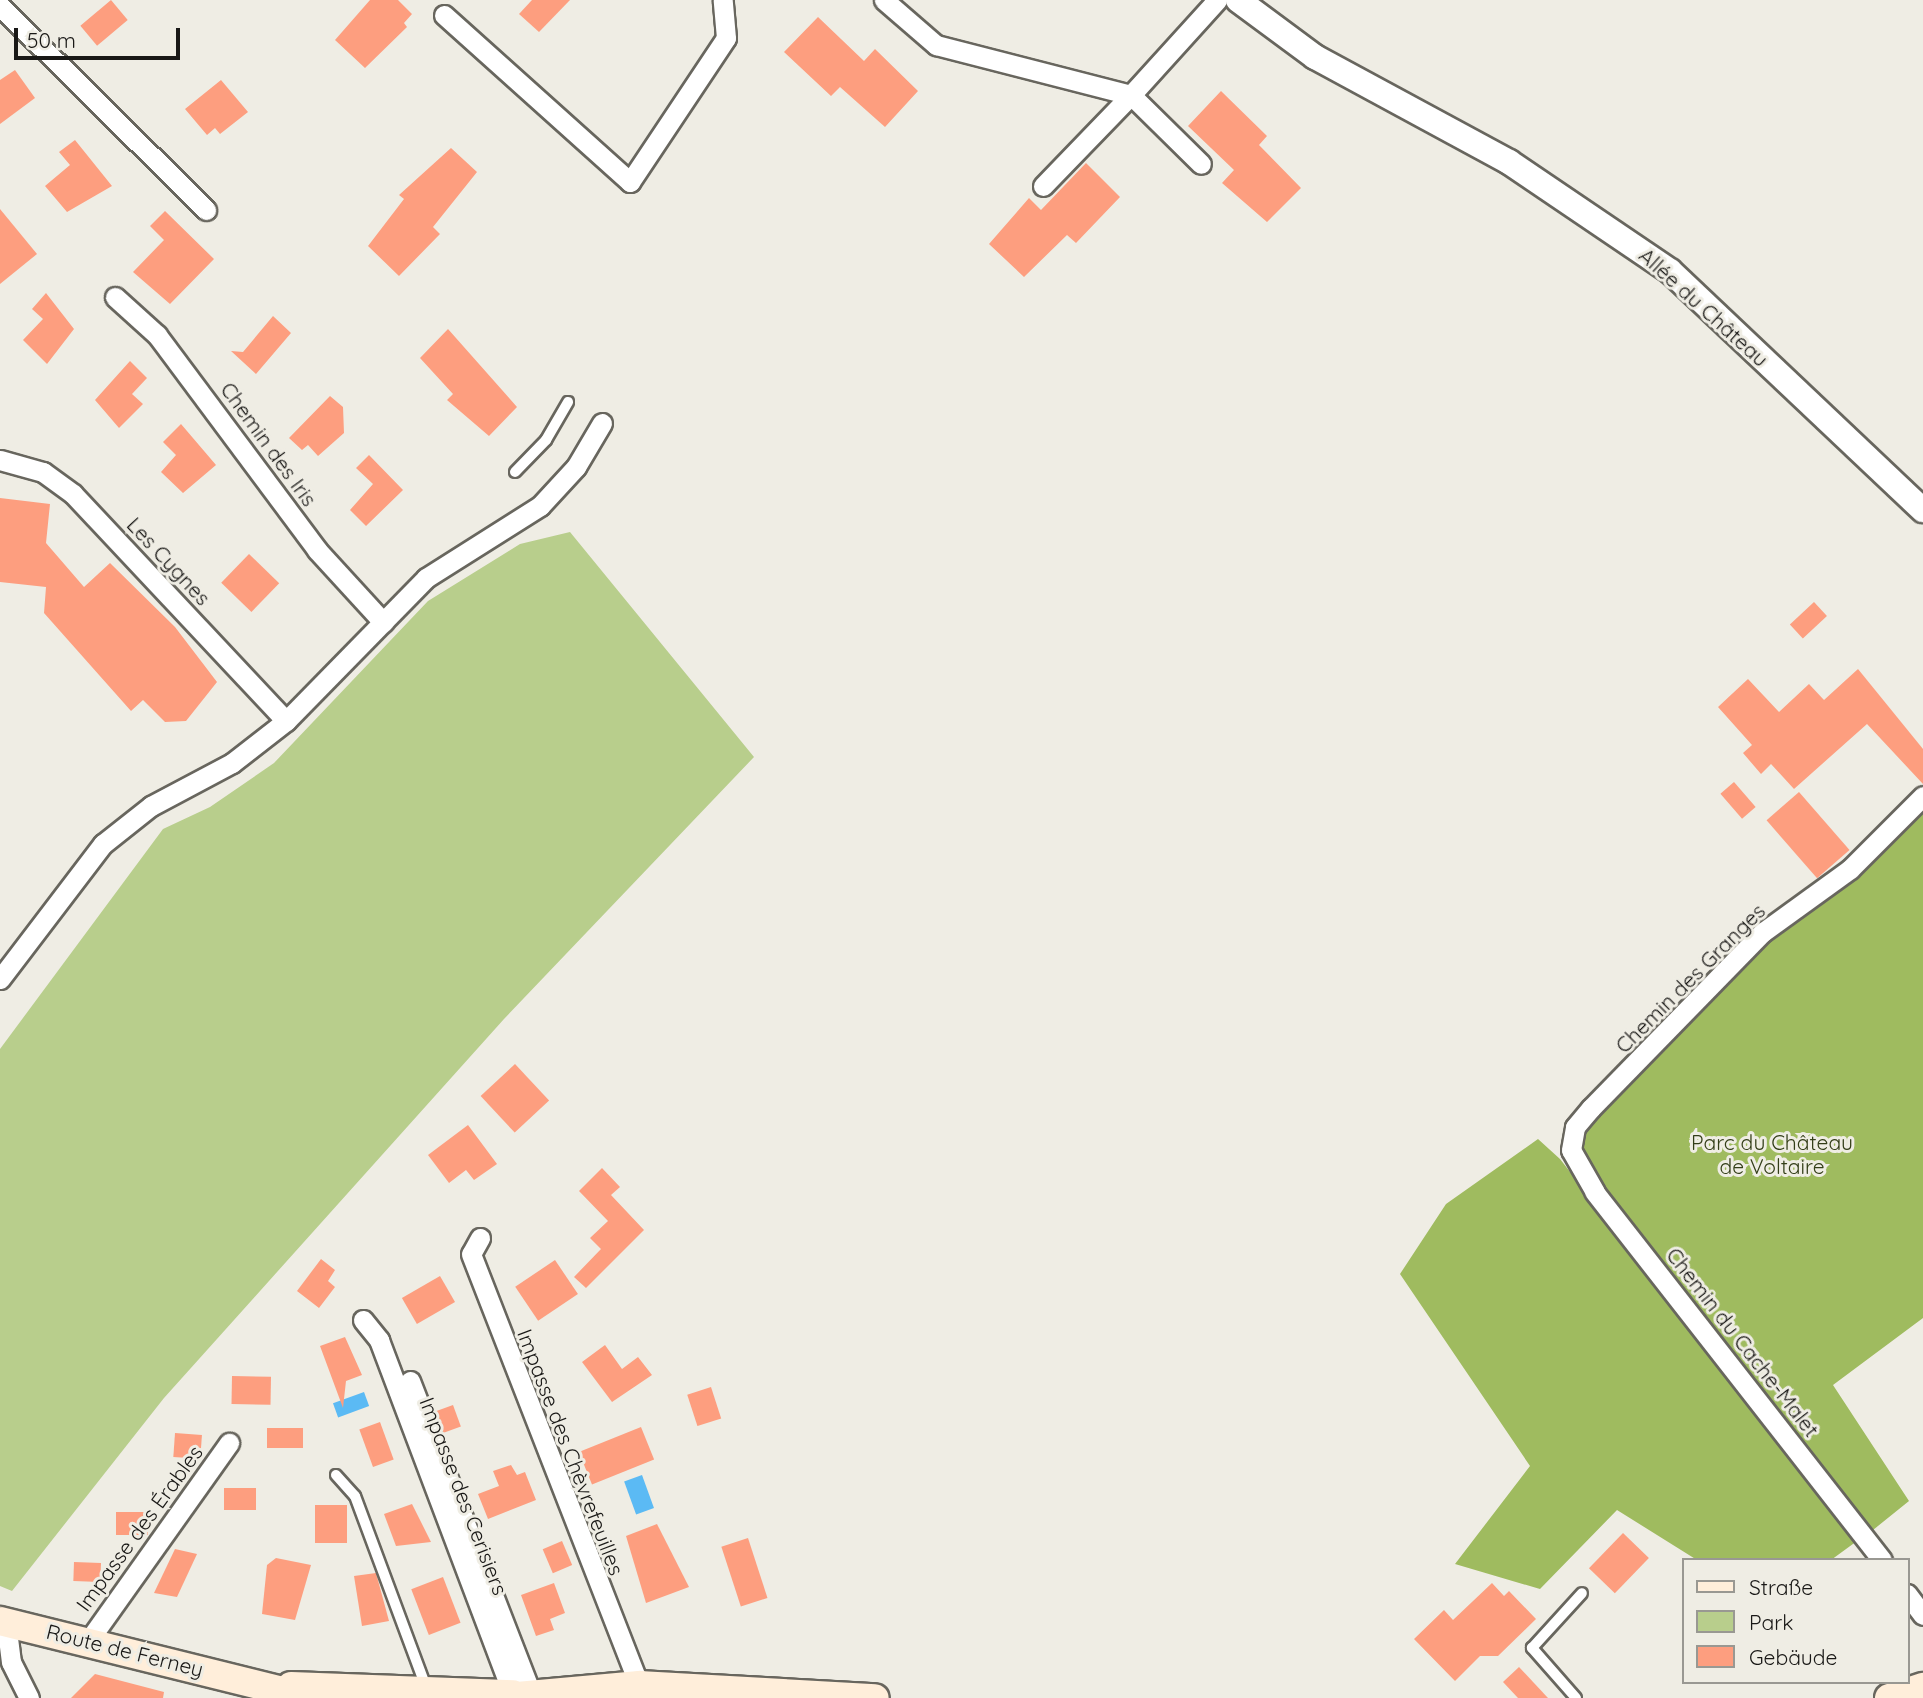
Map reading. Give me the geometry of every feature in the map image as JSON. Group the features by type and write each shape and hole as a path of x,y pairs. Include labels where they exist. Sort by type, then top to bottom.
{"main road":[{"name":"Route de Ferney","path":"3,1621 89,1640 310,1698"},
{"name":"Route de Ferney","path":"249,1682 426,1687 513,1695 639,1685 797,1690 875,1698"},
{"path":"1889,1698 1923,1687"}],"street":[{"path":"444,15 630,182 726,38 723,0"},
{"path":"884,0 936,45 1131,95 1201,164"},
{"path":"1043,187 1217,0"},
{"name":"Allée du Château","path":"1238,0 1315,57 1552,189 1670,271 1923,510"},
{"path":"0,6 206,210"},
{"name":"Chemin des Iris","path":"115,297 157,335 317,550 383,622"},
{"path":"0,979 103,844 151,806 232,763 286,721 426,578 517,524 576,467 602,423"},
{"name":"Les Cygnes","path":"0,460 43,472 73,494 286,721"},
{"name":"Chemin des Granges","path":"1571,1150 1575,1127 1591,1108 1763,932 1850,869 1923,796"},
{"name":"Chemin du Cache-Malet","path":"1571,1150 1595,1192 1880,1558"},
{"name":"Impasse des Chèvrefeuilles","path":"480,1238 471,1254 639,1685"},
{"name":"Impasse des Cerisiers","path":"363,1320 379,1340 513,1695"},
{"path":"410,1381 513,1695"},
{"name":"Impasse des Érables","path":"89,1640 229,1443"},
{"path":"1909,1597 1923,1615"},
{"path":"3,1621 8,1653 29,1698"}],"lane":[{"path":"515,472 546,440 568,402"},
{"path":"336,1475 355,1496 426,1687"},
{"path":"1576,1698 1532,1648 1582,1593"}],"green space":[{"path":"570,532 754,757 504,1019 164,1398 12,1591 0,1586 0,1049 163,829 210,807 274,763 428,601 520,544"},
{"name":"Parc du Château de Voltaire","path":"1923,810 1923,1318 1833,1385 1909,1501 1873,1530 1585,1161 1581,1140 1585,1127 1767,943 1871,863"},
{"path":"1538,1139 1560,1159 1857,1541 1834,1558 1694,1558 1617,1510 1540,1589 1455,1564 1530,1466 1400,1274 1446,1204"}],"water":[{"path":"364,1392 369,1406 338,1417 333,1403"},
{"path":"642,1475 654,1508 636,1514 624,1481"}],"building":[{"path":"111,0 128,20 97,46 80,26"},
{"path":"370,0 398,0 412,14 404,23 407,27 365,68 335,40"},
{"path":"532,0 570,0 539,32 519,14"},
{"path":"818,17 864,61 875,49 918,91 885,127 840,87 831,96 784,52"},
{"path":"15,70 35,98 0,124 0,80"},
{"path":"221,80 248,112 220,134 215,128 207,135 185,109"},
{"path":"1221,91 1267,136 1259,145 1301,188 1267,222 1222,183 1234,170 1188,126"},
{"path":"75,140 112,186 67,212 45,186 70,165 59,152"},
{"path":"451,148 477,172 433,227 440,234 399,276 368,246 404,199 399,195"},
{"path":"1086,163 1120,197 1076,243 1067,235 1024,277 989,244 1029,198 1041,210"},
{"path":"0,209 37,254 0,284"},
{"path":"165,211 214,259 170,304 133,272 164,240 150,226"},
{"path":"46,293 74,329 47,364 23,340 43,319 32,309"},
{"path":"273,316 291,333 256,374 231,351 243,352"},
{"path":"448,329 517,407 489,436 447,400 453,394 420,358"},
{"path":"130,361 147,378 132,394 143,404 119,428 95,400"},
{"path":"330,396 343,407 344,433 318,456 308,445 302,450 289,438"},
{"path":"181,424 216,465 183,493 161,472 176,455 163,442"},
{"path":"369,455 403,490 366,526 350,510 373,484 356,468"},
{"path":"0,498 50,504 46,543 84,587 110,563 175,627 217,682 186,721 165,722 143,700 131,711 44,613 46,587 0,582"},
{"path":"249,554 279,583 251,612 221,583"},
{"path":"1814,602 1827,616 1803,638 1790,625"},
{"path":"1858,669 1923,749 1923,784 1867,724 1794,789 1771,764 1761,774 1743,753 1752,745 1718,707 1748,679 1779,712 1809,684 1824,700"},
{"path":"1734,782 1756,807 1742,819 1720,794"},
{"path":"1799,792 1850,850 1817,878 1767,820"},
{"path":"515,1064 549,1101 515,1133 481,1096"},
{"path":"468,1125 497,1164 474,1180 466,1170 449,1183 428,1155"},
{"path":"602,1168 620,1187 611,1195 644,1230 586,1288 574,1277 601,1249 590,1238 608,1221 579,1191"},
{"path":"321,1259 335,1270 328,1281 335,1287 319,1308 297,1291"},
{"path":"555,1260 578,1294 538,1321 515,1287"},
{"path":"440,1276 455,1302 417,1324 402,1298"},
{"path":"345,1337 362,1375 346,1381 343,1408 320,1346"},
{"path":"605,1345 622,1369 638,1357 652,1375 612,1402 582,1362"},
{"path":"232,1376 271,1377 271,1405 232,1404"},
{"path":"711,1387 721,1418 697,1426 687,1395"},
{"path":"453,1405 461,1427 443,1433 435,1411"},
{"path":"380,1422 394,1460 373,1467 359,1430"},
{"path":"641,1427 654,1459 592,1485 579,1452"},
{"path":"267,1428 303,1428 303,1448 267,1448"},
{"path":"175,1433 202,1435 200,1459 173,1457"},
{"path":"511,1465 517,1475 525,1472 536,1500 488,1519 478,1494 499,1486 493,1471"},
{"path":"224,1488 256,1488 256,1510 224,1510"},
{"path":"412,1504 431,1542 396,1546 384,1514"},
{"path":"315,1505 347,1505 347,1543 315,1543"},
{"path":"116,1512 148,1512 148,1535 116,1535"},
{"path":"657,1524 689,1587 646,1603 626,1536"},
{"path":"1623,1533 1649,1558 1615,1593 1589,1568"},
{"path":"748,1538 767,1598 741,1607 721,1547"},
{"path":"562,1541 572,1565 553,1573 543,1549"},
{"path":"175,1549 197,1554 177,1597 154,1593"},
{"path":"276,1558 311,1565 295,1620 262,1614 267,1565"},
{"path":"74,1562 101,1563 100,1582 73,1581"},
{"path":"376,1573 389,1621 362,1626 354,1576"},
{"path":"443,1577 461,1623 429,1635 411,1589"},
{"path":"554,1583 565,1613 550,1619 554,1630 536,1636 521,1595"},
{"path":"1492,1583 1504,1596 1509,1591 1536,1619 1498,1656 1480,1656 1455,1681 1414,1639 1444,1610 1453,1620"},
{"path":"1519,1667 1548,1698 1518,1698 1503,1682"},
{"path":"95,1674 164,1692 163,1698 71,1698"}]}
